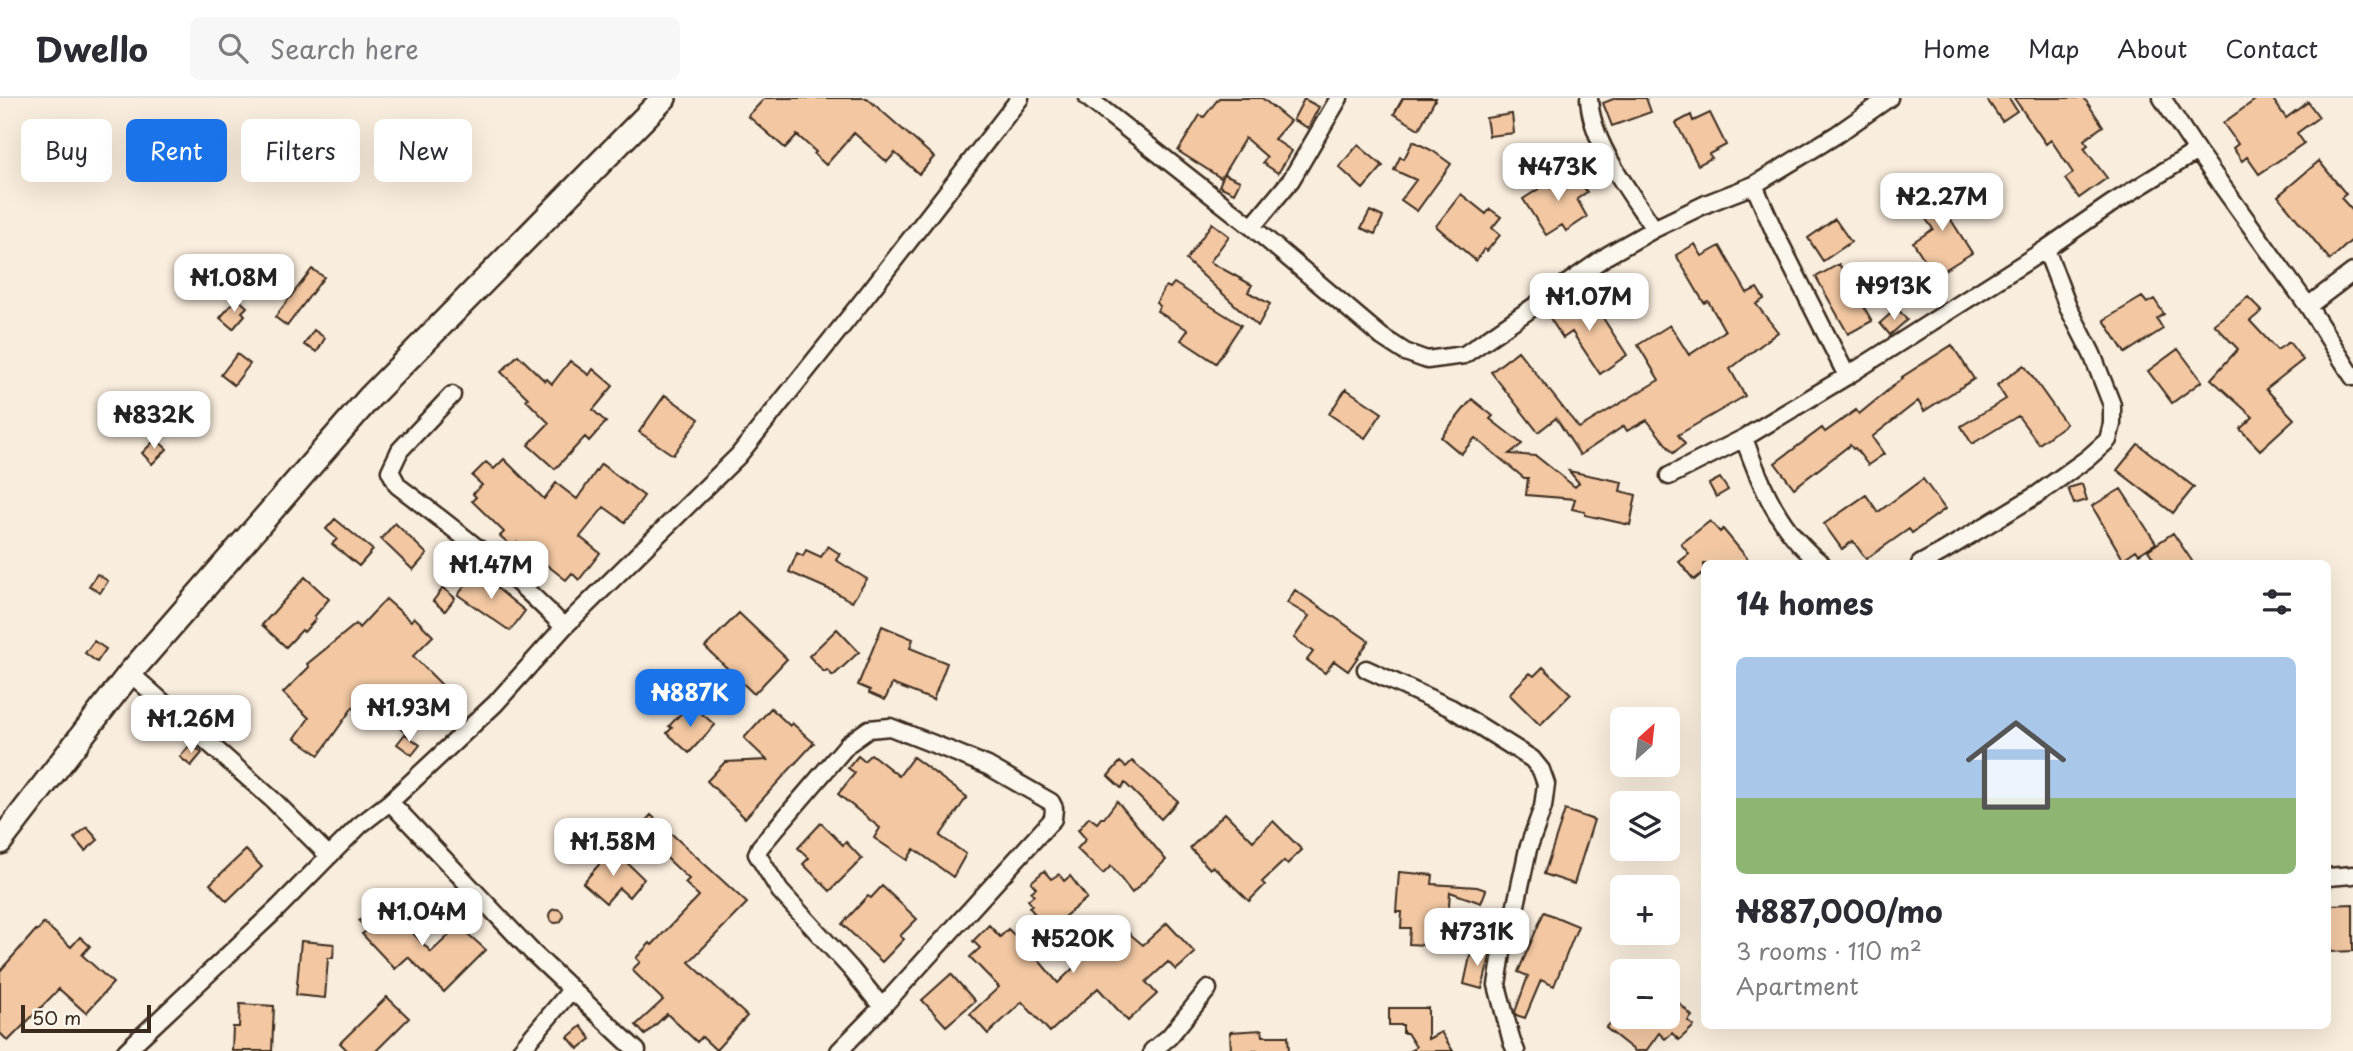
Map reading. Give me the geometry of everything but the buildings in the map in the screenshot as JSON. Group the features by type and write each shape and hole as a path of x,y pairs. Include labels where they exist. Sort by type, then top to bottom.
{"main road":[{"path":"0,842 130,673 370,397 664,98"}],"street":[{"path":"126,1051 278,908 360,825 390,802 495,704 564,627 738,456 1020,98"},
{"path":"1088,98 1252,227 1382,337 1405,352 1427,360 1464,355 1608,255 1654,229 1754,185 1836,135 1889,98"},
{"path":"1252,227 1291,180 1339,98"},
{"path":"1589,98 1589,108 1607,156 1654,229"},
{"path":"2162,98 2308,306 2353,377"},
{"path":"1669,476 1744,438 1847,376 2197,151"},
{"path":"1754,185 1775,233 1847,376"},
{"path":"1927,560 2038,494 2108,440 2112,424 2112,405 2092,354 2068,307 2046,249"},
{"path":"2308,306 2353,272"},
{"path":"452,395 400,450 390,471 398,486 500,567 564,627"},
{"path":"1744,438 1764,489 1784,526 1800,546 1817,560"},
{"path":"1366,669 1451,708 1532,759 1541,770 1546,784 1543,807 1528,849 1513,919 1502,953 1497,985 1511,1042 1516,1051"},
{"path":"130,673 274,801 329,856"},
{"path":"839,1051 883,1007 1053,819 1054,808 1051,802 988,766 890,727 869,729 848,744 757,854 780,891 883,1007"},
{"path":"390,802 532,952 637,1051"},
{"path":"2331,877 2353,875"},
{"path":"520,1051 572,989"},
{"path":"1152,1051 1168,1037 1208,989"}]}
